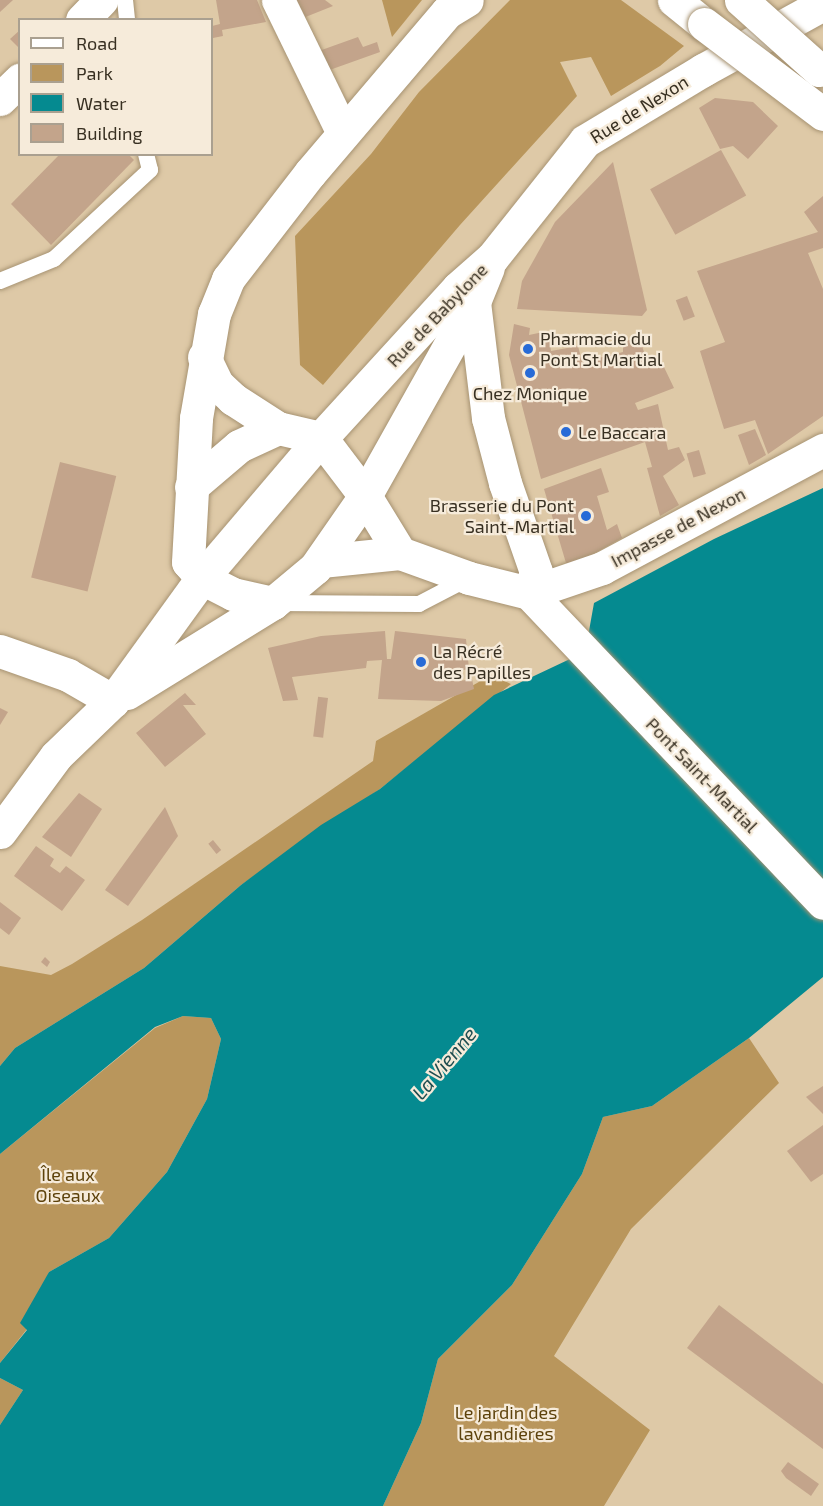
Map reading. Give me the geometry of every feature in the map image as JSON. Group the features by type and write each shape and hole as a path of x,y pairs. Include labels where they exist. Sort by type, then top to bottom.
{"street":[{"path":"84,18 101,0"},
{"path":"278,0 343,133"},
{"path":"674,0 823,114"},
{"path":"741,0 823,75"},
{"path":"273,603 233,594 202,578 188,562 191,486 204,357 214,314 228,279 343,133 455,4"},
{"name":"Rue de Nexon","path":"492,258 585,141 703,69 823,4"},
{"path":"0,99 18,82"},
{"name":"Rue de Babylone","path":"113,701 273,603 321,561 365,496 474,302 492,258"},
{"name":"Rue de Babylone","path":"0,832 56,756 113,701 202,578 321,438 458,288 492,258"},
{"path":"321,561 400,553 469,578 529,593 536,572 505,483 488,418 474,302"},
{"path":"204,357 217,384 278,428 321,438 365,496 400,553"},
{"path":"191,486 239,446 278,428"},
{"name":"Impasse de Nexon","path":"529,593 602,568 823,450"},
{"name":"Pont Saint-Martial","path":"529,593 823,903"},
{"path":"0,651 68,675 113,701"}],"lane":[{"path":"124,0 127,18"},
{"path":"0,281 54,259 150,170 146,156"},
{"path":"273,603 419,604 469,578"}],"green space":[{"path":"382,0 422,0 392,37"},
{"path":"510,0 621,0 684,46 660,66 611,96 591,57 560,62 577,96 460,225 323,385 300,365 295,236 371,154 419,92"},
{"path":"491,675 511,684 380,789 241,885 144,968 15,1048 0,1066 0,966 51,975 72,964 142,920 373,761 376,741"},
{"name":"Île aux Oiseaux","path":"183,1016 211,1018 221,1039 207,1099 167,1172 109,1238 49,1272 27,1329 0,1363 0,1154 155,1028"},
{"name":"Le jardin des lavandières","path":"749,1038 779,1083 631,1229 554,1356 650,1430 604,1506 383,1506 421,1423 438,1359 512,1285 582,1174 603,1117 652,1106"},
{"path":"0,1378 23,1390 0,1425"}],"water":[{"name":"La Vienne","path":"823,488 823,977 749,1038 652,1106 603,1117 582,1174 512,1285 438,1359 421,1423 383,1506 0,1506 0,1425 23,1390 0,1378 0,1363 27,1330 20,1323 49,1272 109,1238 167,1172 207,1099 221,1039 211,1018 183,1016 155,1027 0,1154 0,1066 15,1048 144,968 241,885 321,825 380,789 494,695 570,659 587,642 594,603 714,539"}],"building":[{"path":"0,0 13,0 0,12"},
{"path":"216,0 257,0 266,22 222,30 223,36 213,38 213,26 220,24"},
{"path":"296,0 325,0 333,6 303,18"},
{"path":"18,32 18,47 10,39"},
{"path":"358,37 363,47 377,42 380,52 324,72 316,52"},
{"path":"715,98 753,102 778,126 748,159 733,146 720,149 699,108"},
{"path":"721,150 746,195 675,235 650,189"},
{"path":"58,156 130,156 134,160 51,245 11,204"},
{"path":"613,162 647,310 642,316 517,309 522,281 555,222"},
{"path":"823,196 823,248 808,253 823,289 823,416 768,454 755,420 724,429 700,351 725,342 697,271 818,232 804,212"},
{"path":"687,296 695,317 684,321 676,300"},
{"path":"514,324 530,328 529,335 548,331 551,351 578,346 582,362 623,352 623,342 639,337 649,367 662,363 674,388 635,403 638,410 658,404 668,450 679,447 685,460 663,476 679,505 660,516 647,468 652,467 645,442 541,479 509,355"},
{"path":"755,429 766,455 749,465 738,435"},
{"path":"699,450 706,474 693,478 687,454"},
{"path":"60,462 116,476 87,591 31,577"},
{"path":"601,468 609,492 597,496 607,530 617,524 622,538 572,566 566,563 544,489"},
{"path":"385,631 387,659 391,659 395,631 466,639 469,669 458,671 459,681 472,679 474,689 441,701 378,699 382,660 367,661 366,668 292,677 298,700 283,701 268,648 321,636"},
{"path":"185,693 196,705 183,705 206,734 165,767 136,733"},
{"path":"318,697 328,698 323,738 313,736"},
{"path":"0,708 8,712 0,725"},
{"path":"79,793 102,809 71,857 42,837"},
{"path":"165,807 178,836 128,906 105,890"},
{"path":"213,840 221,850 217,854 208,844"},
{"path":"36,846 54,859 50,866 60,873 66,866 85,880 62,911 14,876"},
{"path":"0,902 21,918 9,935 0,928"},
{"path":"45,957 50,962 47,967 41,962"},
{"path":"823,1086 823,1114 806,1097"},
{"path":"823,1125 823,1174 811,1182 787,1151"},
{"path":"719,1305 823,1384 823,1449 687,1348"},
{"path":"788,1462 819,1484 811,1496 786,1478 781,1471"}],"place":[{"name":"Pharmacie du Pont St Martial","path":"528,349"},
{"name":"Chez Monique","path":"530,373"},
{"name":"Le Baccara","path":"566,432"},
{"name":"Brasserie du Pont Saint-Martial","path":"586,516"},
{"name":"La Récré des Papilles","path":"421,662"}]}
